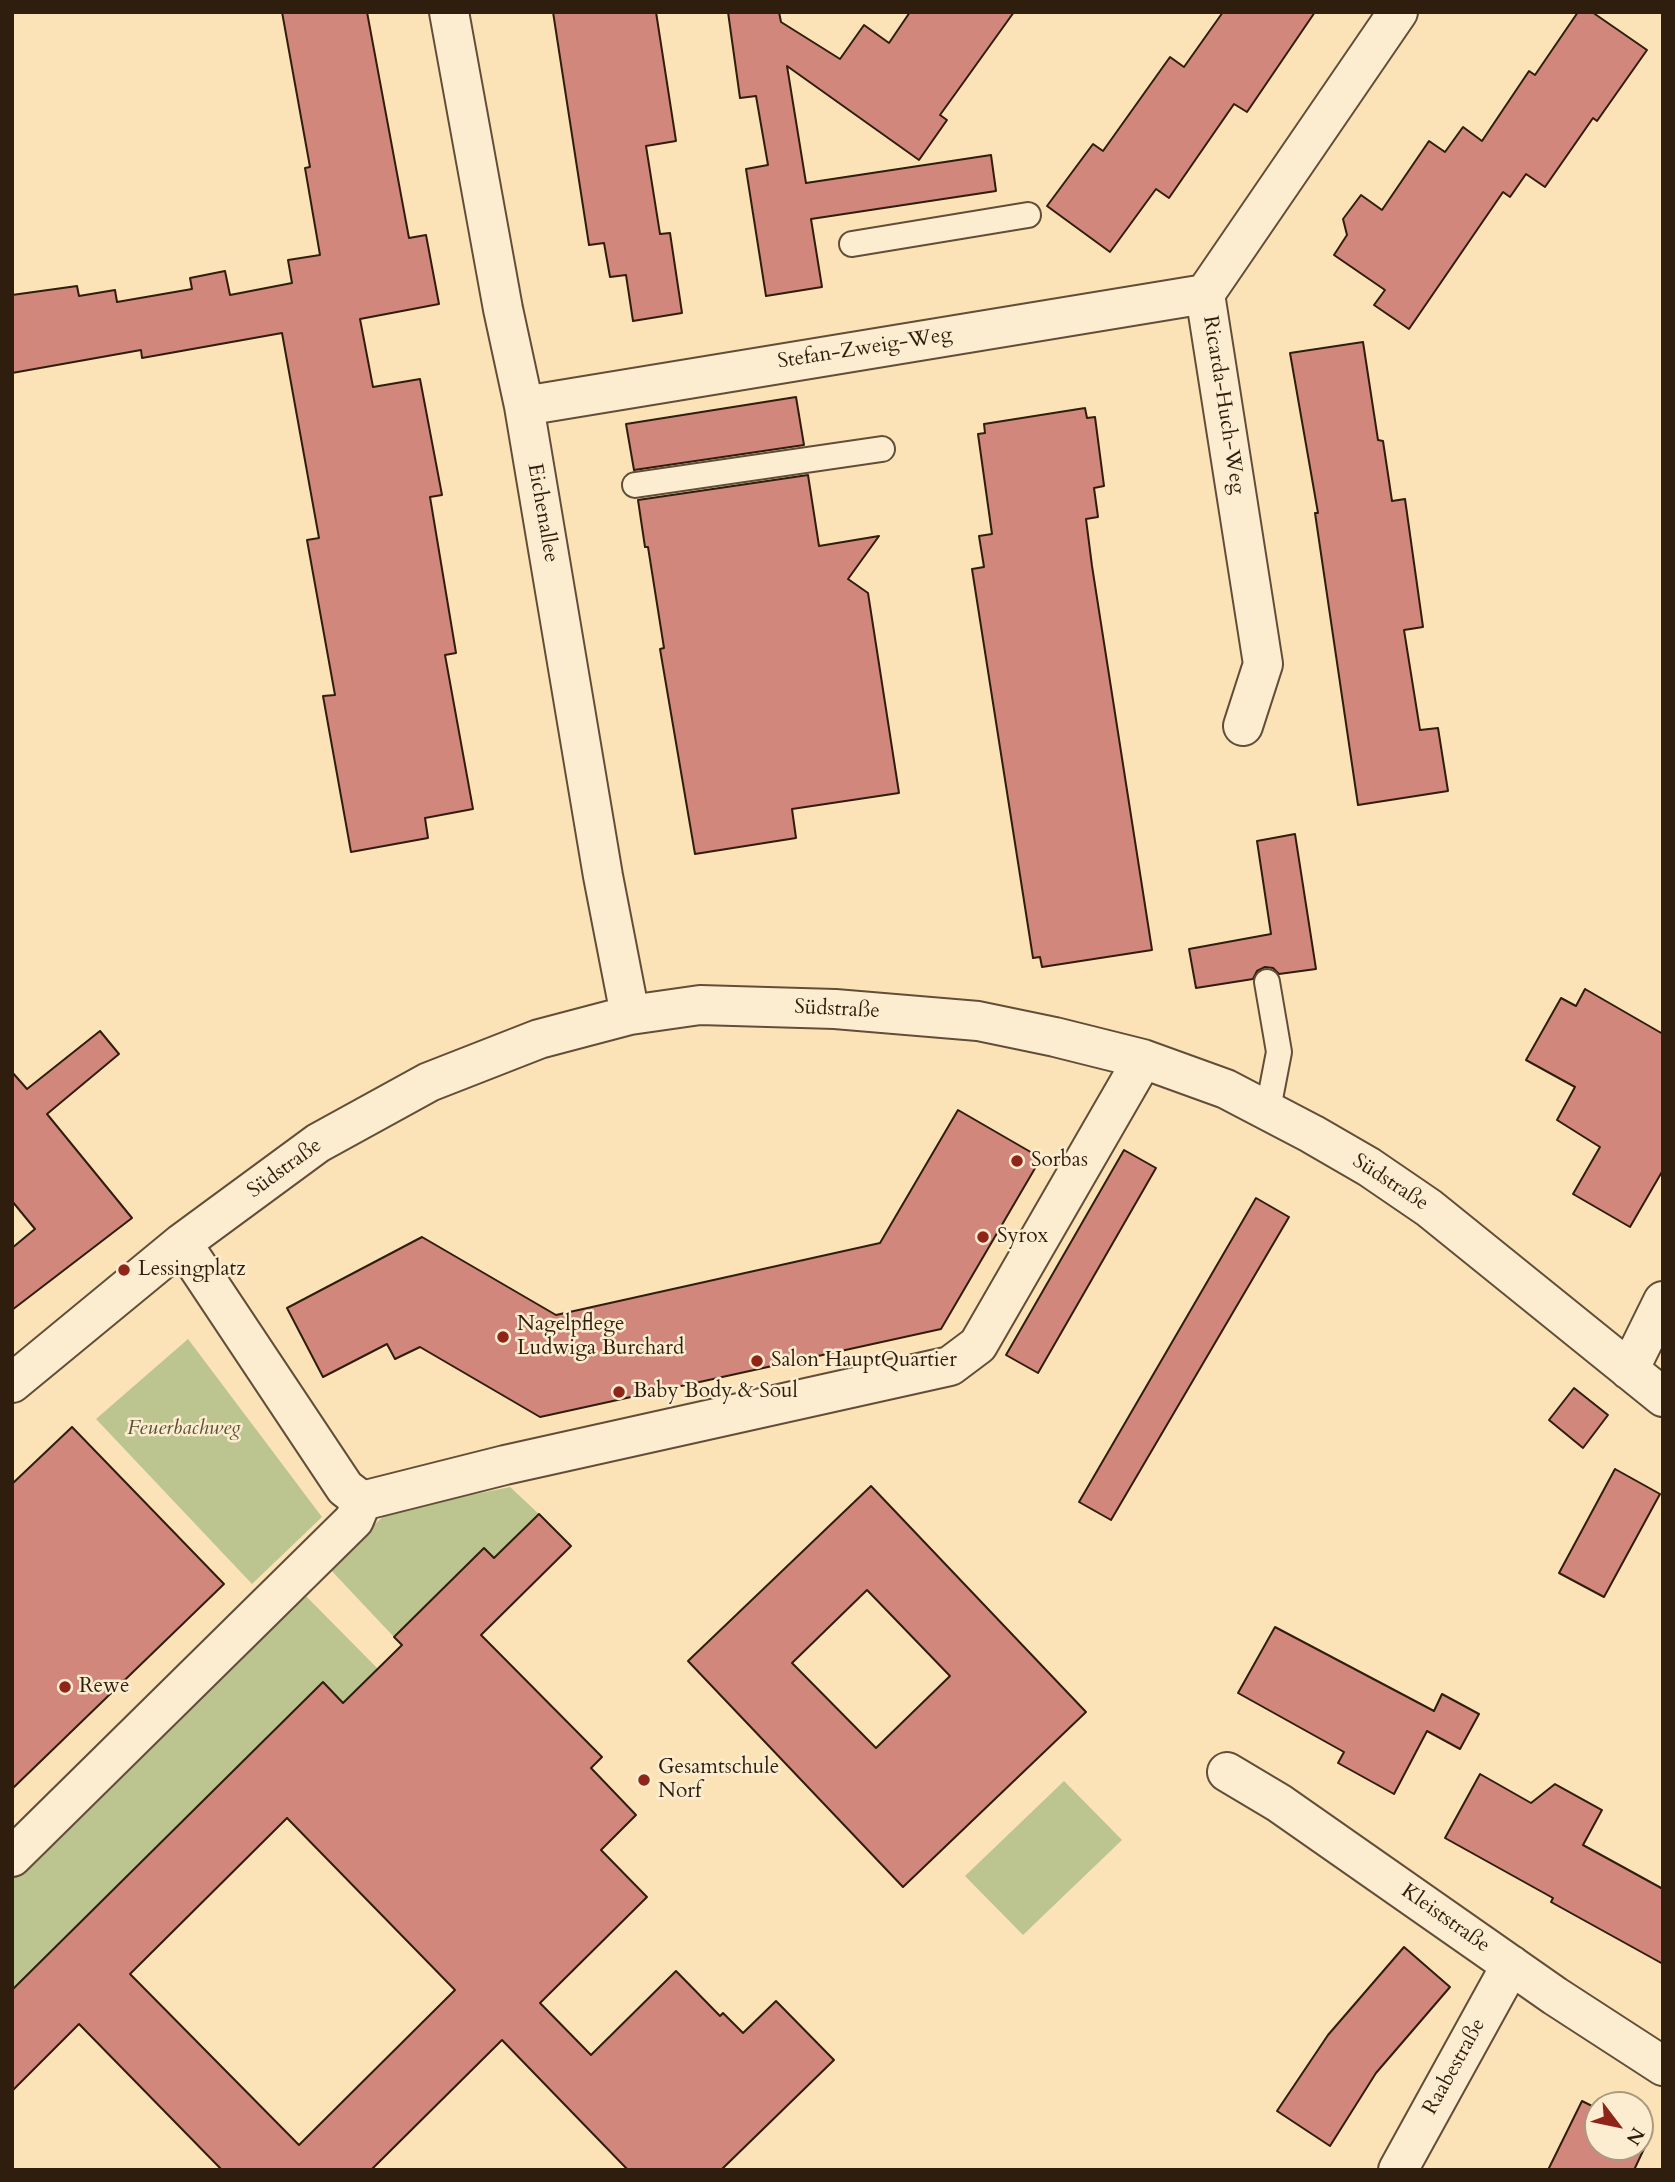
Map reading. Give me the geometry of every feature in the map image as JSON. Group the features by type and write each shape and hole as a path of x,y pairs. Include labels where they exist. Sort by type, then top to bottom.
{"street":[{"name":"Eichenallee","path":"449,12 503,309 524,406 603,876 630,1015"},
{"name":"Ricarda-Huch-Weg","path":"1243,726 1263,664 1205,293 1398,12"},
{"name":"Stefan-Zweig-Weg","path":"524,406 1205,293"},
{"name":"Südstraße","path":"14,1378 182,1243 318,1143 429,1082 539,1039 630,1015 699,1005 835,1009 962,1019 1055,1037 1143,1059 1226,1089 1368,1167 1429,1208 1663,1397"},
{"path":"362,1501 505,1465 950,1366 978,1345 1143,1059"},
{"path":"182,1243 345,1488 362,1501"},
{"path":"1629,1370 1663,1301"},
{"path":"12,1857 354,1520 362,1501"},
{"name":"Kleiststraße","path":"1227,1772 1279,1803 1511,1965 1663,2066"},
{"name":"Raabestraße","path":"1398,2170 1511,1965"}],"lane":[{"path":"852,244 1028,215"},
{"path":"635,485 882,449"},
{"path":"1267,982 1279,1052 1268,1110"}],"green space":[{"name":"Feuerbachweg","path":"188,1339 322,1517 252,1584 96,1419"},
{"path":"510,1487 539,1514 494,1558 483,1548 394,1637 328,1567 388,1512"},
{"path":"303,1593 378,1669 343,1703 324,1683 12,1990 12,1878"},
{"path":"1064,1781 1122,1840 1023,1935 965,1876"}],"building":[{"path":"282,12 367,12 409,238 426,235 439,304 360,319 373,387 420,379 442,495 430,497 456,653 445,655 473,809 425,818 428,838 351,852 323,696 335,695 307,540 319,538 282,333 142,358 141,350 12,373 12,295 77,286 79,296 115,290 117,302 192,289 190,278 225,271 230,295 292,283 288,260 320,255 305,168 310,167"},
{"path":"553,12 656,12 676,141 646,146 660,234 670,233 682,313 633,321 626,275 610,277 604,243 589,245"},
{"path":"728,12 779,12 781,22 840,59 864,25 889,43 910,12 1014,12 940,115 947,120 919,160 787,66 806,183 991,155 996,191 811,219 822,287 766,296 746,169 768,165 756,96 740,98"},
{"path":"1223,12 1315,12 1247,112 1234,104 1169,198 1156,189 1110,252 1047,206 1093,144 1103,151 1170,57 1184,67"},
{"path":"1578,12 1592,12 1647,50 1597,121 1593,118 1545,187 1526,174 1510,197 1503,192 1409,329 1374,305 1385,290 1334,255 1347,235 1343,219 1361,195 1382,210 1429,141 1445,152 1463,127 1482,141 1529,71 1535,75"},
{"path":"1363,342 1378,440 1383,441 1392,501 1405,499 1423,627 1404,630 1420,730 1438,728 1448,791 1358,805 1315,513 1318,513 1290,353"},
{"path":"796,397 804,445 634,470 626,424"},
{"path":"1085,408 1087,418 1095,417 1104,486 1094,488 1098,517 1086,519 1152,950 1042,967 1040,957 1033,958 972,569 984,567 979,536 992,534 978,434 985,433 984,424"},
{"path":"808,475 819,546 879,536 848,579 868,593 899,793 792,809 796,838 695,854 660,649 664,648 648,547 645,547 638,500"},
{"path":"1295,834 1316,969 1279,974 1273,968 1265,967 1257,971 1253,979 1196,988 1189,949 1271,934 1257,841"},
{"path":"1585,989 1663,1034 1663,1170 1630,1227 1573,1194 1600,1147 1557,1120 1575,1087 1526,1060 1561,998 1576,1006"},
{"path":"100,1031 119,1054 47,1114 132,1218 12,1310 12,1248 35,1229 12,1201 12,1072 27,1089"},
{"path":"958,1110 1041,1158 941,1329 540,1417 420,1347 395,1359 387,1344 323,1377 287,1308 422,1237 556,1315 880,1243"},
{"path":"1124,1150 1156,1168 1038,1373 1006,1355"},
{"path":"1256,1198 1289,1217 1111,1520 1079,1502"},
{"path":"1574,1388 1608,1415 1583,1448 1549,1420"},
{"name":"Rewe","path":"72,1427 224,1584 12,1789 12,1484"},
{"path":"1615,1469 1660,1494 1604,1597 1559,1573"},
{"path":"871,1486 1086,1712 903,1887 688,1661","holes":["867,1590 950,1676 876,1748 792,1663"]},
{"path":"539,1514 571,1546 481,1635 602,1757 591,1768 636,1815 601,1850 647,1897 540,2003 591,2055 676,1971 720,2016 723,2013 743,2033 776,2001 834,2060 721,2170 628,2170 502,2040 371,2170 222,2170 79,2024 12,2091 12,1990 323,1682 343,1703 402,1645 394,1637 484,1548 494,1558","holes":["287,1818 455,1990 299,2145 130,1974"]},
{"path":"1275,1627 1434,1711 1442,1694 1479,1714 1460,1749 1427,1731 1394,1794 1338,1763 1344,1752 1238,1693"},
{"path":"1480,1774 1531,1803 1555,1784 1602,1810 1583,1845 1663,1889 1663,1964 1551,1902 1553,1898 1445,1838"},
{"path":"1404,1947 1450,1987 1376,2073 1330,2146 1277,2111 1328,2035"},
{"path":"1582,2101 1584,2161 1638,2161 1634,2170 1548,2170"}],"place":[{"name":"Sorbas","path":"1017,1161"},
{"name":"Syrox","path":"983,1237"},
{"name":"Lessingplatz","path":"124,1270"},
{"name":"Nagelpflege Ludwiga Burchard","path":"503,1337"},
{"name":"Salon HauptQuartier","path":"757,1361"},
{"name":"Baby Body & Soul","path":"619,1392"},
{"name":"Rewe","path":"65,1687"},
{"name":"Gesamtschule Norf","path":"644,1780"}]}
